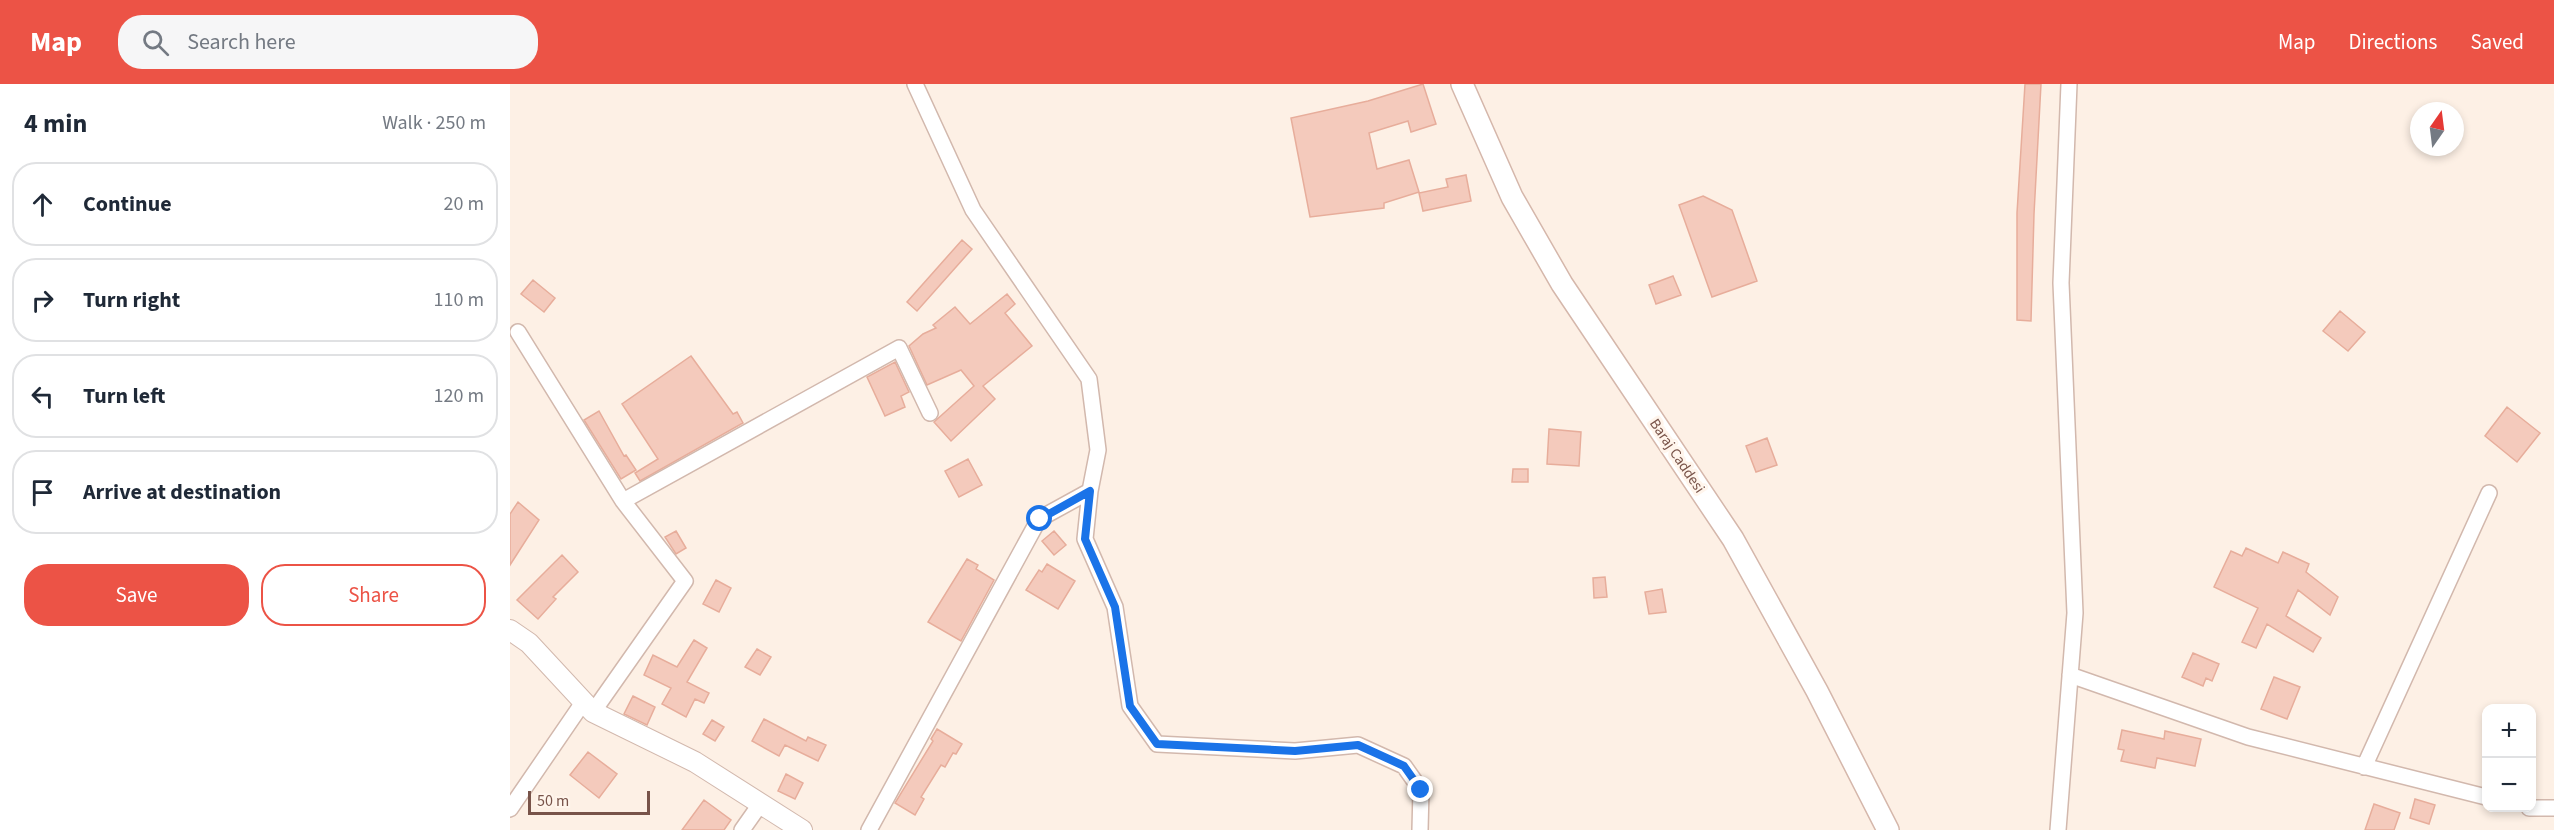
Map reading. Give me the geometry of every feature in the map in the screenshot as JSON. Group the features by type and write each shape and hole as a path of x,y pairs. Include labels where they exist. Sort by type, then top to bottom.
{"main road":[{"name":"Baraj Caddesi","path":"1462,84 1512,197 1537,242 1568,294 1733,539 1817,691 1888,830"}],"street":[{"path":"915,84 973,210 1089,379 1098,450 1090,491 1085,539 1115,607 1130,706 1157,744 1295,751 1358,745 1404,766 1421,790 1420,830"},
{"path":"2058,830 2075,613 2061,283 2069,84"},
{"path":"510,808 685,581 623,501 518,333"},
{"path":"623,501 898,348 930,413"},
{"path":"869,830 1040,519 1090,491"},
{"path":"2364,767 2489,493"},
{"path":"510,630 529,643 588,706 695,762 802,830"},
{"path":"2070,675 2248,737 2482,796"},
{"path":"742,830 761,803"},
{"path":"2536,807 2554,808"}],"building":[{"path":"1423,84 1436,124 1411,132 1408,121 1369,133 1377,169 1409,160 1419,192 1384,203 1384,208 1310,217 1291,118 1368,101"},
{"path":"2025,84 2041,84 2031,321 2017,320 2017,213"},
{"path":"1466,175 1471,201 1423,211 1419,193 1448,187 1446,179"},
{"path":"1703,196 1732,210 1757,281 1712,297 1679,205"},
{"path":"962,240 972,249 917,311 907,302"},
{"path":"1673,276 1681,295 1656,304 1649,285"},
{"path":"533,280 555,298 544,312 521,294"},
{"path":"1007,294 1015,304 1005,313 1032,346 983,386 995,399 951,441 934,422 974,386 961,370 927,385 909,346 923,334 936,328 933,325 955,307 970,324"},
{"path":"2340,311 2365,332 2348,351 2323,331"},
{"path":"691,356 733,414 737,412 743,423 640,481 635,473 658,459 622,404"},
{"path":"895,362 909,392 901,396 905,407 885,416 867,377"},
{"path":"2507,407 2540,433 2517,462 2485,436"},
{"path":"599,411 624,456 626,455 636,470 621,479 584,420"},
{"path":"1549,429 1581,432 1579,466 1547,464"},
{"path":"1767,438 1777,465 1756,472 1746,446"},
{"path":"968,459 982,485 959,497 945,471"},
{"path":"1513,469 1528,469 1528,482 1512,482"},
{"path":"518,502 539,520 510,565 510,514"},
{"path":"676,531 686,548 676,554 665,537"},
{"path":"1054,531 1066,545 1054,555 1042,541"},
{"path":"2246,548 2278,563 2283,552 2309,564 2306,572 2338,597 2330,615 2298,590 2286,616 2321,638 2313,652 2267,624 2256,648 2242,642 2258,608 2214,587 2231,551 2242,556"},
{"path":"562,555 578,572 553,597 556,599 538,619 517,600"},
{"path":"967,559 978,565 976,569 994,580 961,641 928,622"},
{"path":"1047,564 1075,581 1058,609 1026,590 1039,570 1042,572"},
{"path":"1605,577 1607,597 1594,598 1593,578"},
{"path":"716,580 731,588 719,612 703,604"},
{"path":"1662,589 1666,612 1649,614 1645,592"},
{"path":"694,640 707,648 687,682 709,693 704,703 695,699 686,717 662,704 671,688 644,675 653,655 677,667"},
{"path":"757,649 771,657 760,675 745,667"},
{"path":"2193,653 2219,664 2212,681 2206,678 2203,686 2182,677"},
{"path":"2274,677 2300,687 2287,719 2261,709"},
{"path":"633,696 655,707 647,725 624,714"},
{"path":"764,719 806,741 808,737 826,745 818,761 785,745 779,756 752,741"},
{"path":"712,720 724,727 715,741 703,734"},
{"path":"937,729 962,744 956,754 953,753 945,767 941,765 921,797 924,799 915,815 895,803 933,741 931,739"},
{"path":"2122,730 2164,739 2165,731 2201,739 2195,766 2157,758 2155,768 2121,761 2124,750 2118,749"},
{"path":"588,752 617,774 599,798 570,775"},
{"path":"786,774 803,783 795,799 778,791"},
{"path":"2415,799 2435,805 2429,824 2410,818"},
{"path":"704,800 731,820 724,830 682,830"},
{"path":"2374,804 2400,813 2394,830 2365,830"}],"route":[{"path":"1040,519 1090,491 1085,539 1115,607 1130,706 1157,744 1295,751 1358,745 1404,766 1421,790"}]}
